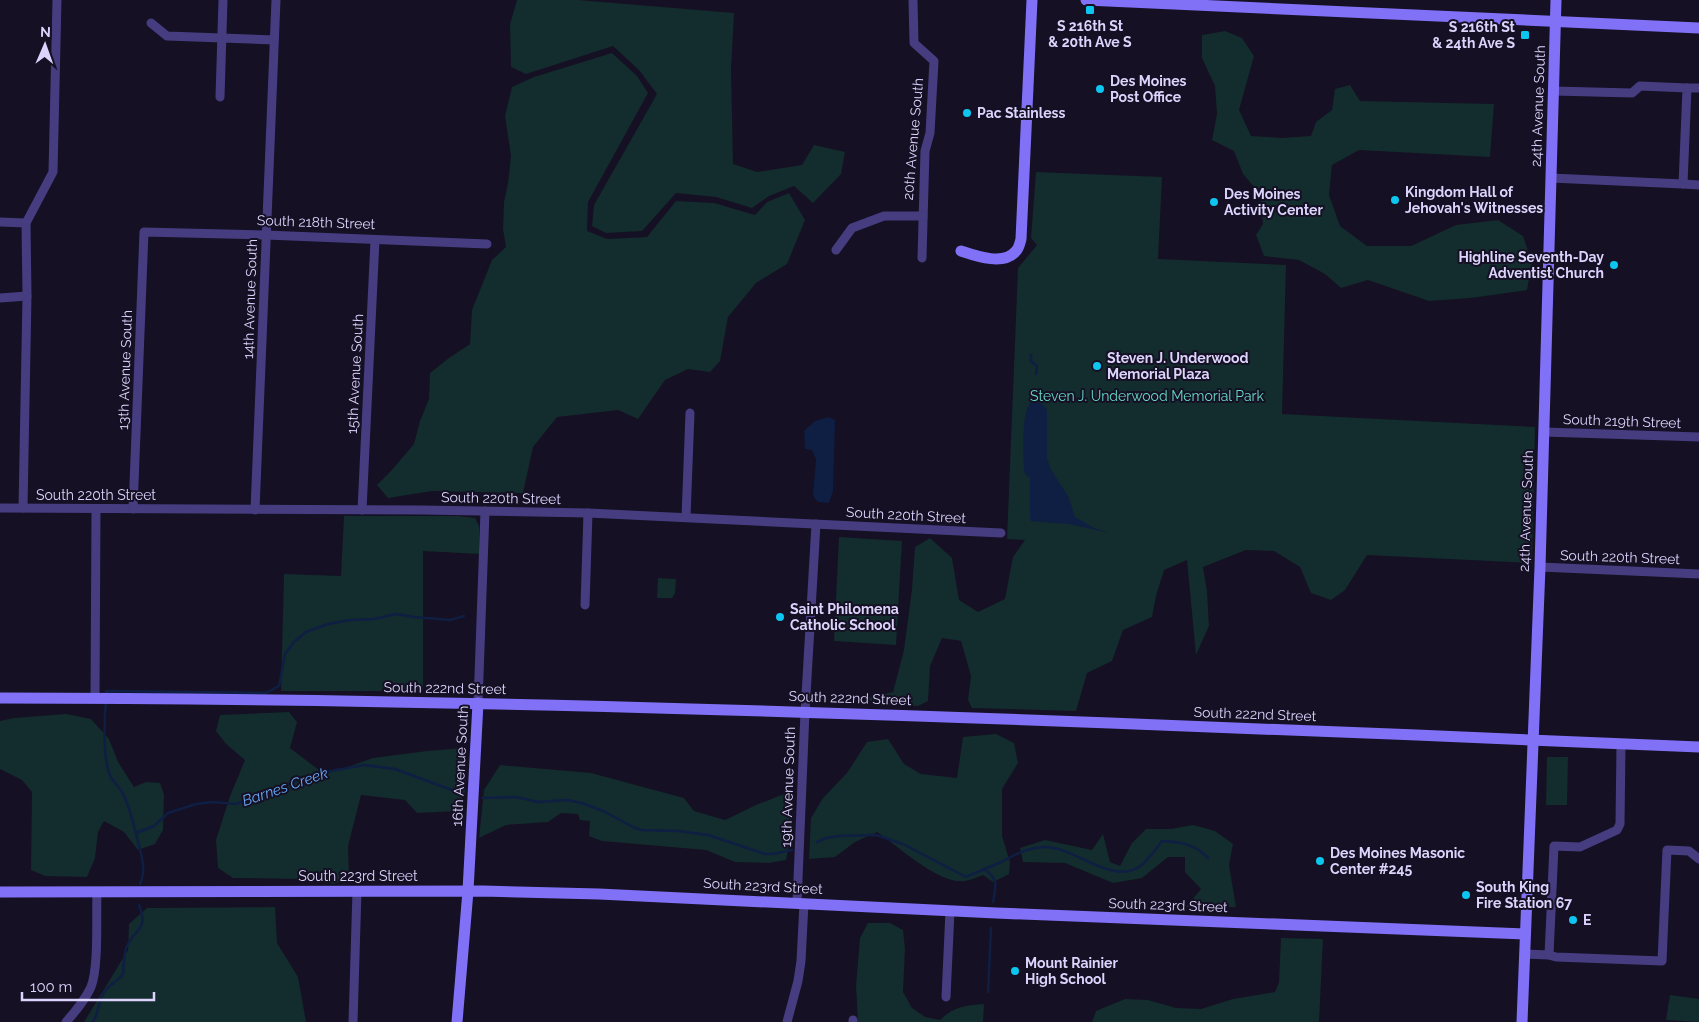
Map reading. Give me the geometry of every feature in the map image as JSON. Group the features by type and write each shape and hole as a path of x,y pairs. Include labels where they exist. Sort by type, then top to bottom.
{"street":[{"path":"23,508 27,296 26,222 53,172 57,0"},
{"path":"220,97 223,0"},
{"name":"14th Avenue South","path":"255,510 276,0"},
{"name":"20th Avenue South","path":"913,0 914,43 934,61 930,133 925,151 922,258"},
{"path":"961,251 975,256 1004,258 1017,250 1022,239 1032,0"},
{"path":"1086,0 1699,28"},
{"name":"24th Avenue South","path":"1522,1022 1540,567 1556,0"},
{"path":"151,23 167,36 274,40"},
{"path":"1554,91 1632,93 1640,86 1699,88"},
{"path":"1683,184 1687,88"},
{"path":"1551,178 1699,185"},
{"path":"836,250 852,228 884,216 923,216"},
{"path":"0,222 26,222"},
{"name":"South 218th Street","path":"144,232 487,244"},
{"name":"13th Avenue South","path":"133,508 144,232"},
{"name":"15th Avenue South","path":"362,510 375,240"},
{"path":"0,298 27,296"},
{"path":"686,517 690,413"},
{"name":"South 219th Street","path":"1544,432 1699,437"},
{"name":"South 220th Street","path":"0,508 485,511 686,517 1001,533"},
{"path":"95,698 96,509"},
{"name":"16th Avenue South","path":"457,1022 468,890 478,703 485,511"},
{"path":"585,606 588,514"},
{"name":"19th Avenue South","path":"788,1022 800,967 805,712 816,524"},
{"name":"South 220th Street","path":"1540,567 1699,574"},
{"name":"South 222nd Street","path":"0,698 478,703 805,712 1699,747"},
{"path":"1549,955 1554,846 1580,847 1617,830 1620,824 1621,744"},
{"path":"1524,954 1662,962 1667,850 1689,852 1699,859"},
{"name":"South 223rd Street","path":"0,892 468,890 1525,934"},
{"path":"353,1022 357,891"},
{"path":"66,1022 85,996 94,976 97,893"},
{"path":"946,997 950,911"}],"green space":[{"path":"517,0 578,0 734,13 731,69 733,164 757,172 802,165 814,145 845,152 841,174 813,203 794,186 769,196 752,208 716,197 676,193 642,231 606,233 592,226 594,205 657,94 639,70 613,46 526,74 511,67 510,24"},
{"path":"1225,31 1242,38 1254,56 1239,110 1251,136 1282,138 1311,136 1316,122 1332,110 1335,89 1350,85 1360,101 1494,104 1490,157 1359,150 1332,165 1329,195 1340,226 1367,246 1411,246 1456,225 1498,220 1523,236 1532,263 1527,290 1471,298 1429,301 1368,280 1341,288 1325,274 1299,260 1264,256 1256,235 1263,224 1260,194 1243,174 1234,151 1212,140 1217,114 1215,86 1202,58 1202,35"},
{"path":"612,53 637,76 648,93 588,202 587,231 607,239 647,237 676,201 714,203 755,215 767,202 789,193 805,220 787,264 756,283 728,317 720,361 710,372 688,369 665,380 638,419 618,410 557,417 533,447 523,493 432,491 388,498 377,485 414,444 420,421 429,399 430,373 470,344 472,310 492,260 506,247 503,229 504,202 511,156 505,116 512,87 534,77"},
{"name":"Steven J. Underwood Memorial Park","path":"1036,172 1162,177 1158,259 1286,265 1282,414 1535,427 1532,563 1367,555 1345,590 1331,600 1311,593 1300,567 1274,551 1246,550 1203,567 1209,626 1196,655 1187,560 1164,570 1152,617 1123,630 1112,661 1087,673 1076,711 972,708 968,700 971,676 961,641 942,638 930,666 928,701 918,706 876,705 867,698 893,692 904,650 915,547 930,538 952,558 959,600 978,612 1005,599 1013,557 1025,540 1007,539 1018,268 1037,245 1031,238"},
{"path":"344,516 458,516 475,518 479,526 479,554 423,551 423,691 281,691 284,574 341,576"},
{"path":"839,537 902,541 896,645 834,641"},
{"path":"658,578 676,579 675,593 672,598 657,598"},
{"path":"289,712 297,722 290,748 319,770 336,771 373,758 464,748 466,789 457,811 417,813 405,800 361,795 348,846 349,878 334,884 306,879 233,878 218,868 216,840 230,796 245,760 226,744 216,731 220,715"},
{"path":"66,714 91,719 109,739 118,762 134,787 146,782 160,783 164,795 163,830 155,844 138,850 124,832 104,821 98,832 95,858 87,877 45,876 31,870 32,792 22,780 0,769 0,721 14,718"},
{"path":"996,734 1014,743 1018,763 1002,789 1002,836 1010,862 1009,874 993,882 983,875 965,881 955,881 931,871 877,832 855,842 835,857 809,859 811,818 823,798 847,773 867,742 888,739 904,764 921,774 957,778 963,737"},
{"path":"1547,757 1568,757 1567,805 1546,805"},
{"path":"500,765 591,773 684,798 694,811 725,820 784,794 793,827 786,860 769,863 735,862 706,850 602,841 589,836 590,821 580,820 578,814 561,813 548,822 506,825 479,838 484,790"},
{"path":"1193,825 1215,831 1233,844 1229,865 1236,907 1186,907 1201,889 1185,872 1185,857 1168,857 1142,878 1113,883 1065,863 1023,862 1020,848 1045,840 1092,850 1103,834 1110,862 1120,866 1132,843 1146,829 1171,829"},
{"path":"275,907 277,943 298,977 306,1022 84,1022 128,950 129,924 147,908"},
{"path":"868,923 890,923 903,930 905,949 903,992 912,1008 925,1017 940,1020 950,1012 960,1008 984,1004 983,1022 858,1022 856,986 860,938"},
{"path":"1281,938 1323,939 1319,1022 1092,1022 1096,1011 1125,999 1148,1000 1176,1008 1201,1009 1233,999 1275,992 1279,982"},
{"path":"1670,995 1699,999 1699,1022 1666,1020"}],"water":[{"path":"1033,400 1043,405 1047,410 1047,458 1050,468 1069,498 1075,517 1094,528 1110,533 1069,524 1031,521 1030,478 1025,474 1024,470 1023,444 1026,413"},
{"path":"828,417 835,420 833,491 829,503 818,502 813,496 816,459 812,450 805,449 804,431 815,421"}],"waterway":[{"path":"1031,355 1031,361 1037,366 1036,374"},
{"path":"1033,400 1034,396"},
{"path":"106,695 106,691 266,693 279,686 285,654 294,642 306,632 328,624 350,620 374,619 396,614 450,620 464,616"},
{"path":"106,701 105,739 108,768 110,776 127,802 136,833"},
{"name":"Barnes Creek","path":"140,884 143,865 136,833 154,826 168,813 196,804 213,802 236,804 314,774 364,765 395,769 460,793"},
{"name":"Barnes Creek","path":"482,798 516,797 538,802 567,800 582,803 603,811 642,830 678,831 708,835 765,854 792,850"},
{"name":"Barnes Creek","path":"817,842 839,836 876,835 903,844 966,877 1021,852 1044,847 1056,848 1117,871 1128,871 1139,867 1162,841 1193,847 1208,858"},
{"path":"984,869 992,876 995,883 993,902"},
{"name":"Barnes Creek","path":"93,1022 105,991 123,974 124,956 127,946 142,924 142,913 139,905"},
{"path":"988,992 991,928"}],"place":[{"name":"S 216th St & 20th Ave S","path":"1090,10"},
{"name":"S 216th St & 24th Ave S","path":"1525,35"},
{"name":"Des Moines Post Office","path":"1100,89"},
{"name":"Pac Stainless","path":"967,113"},
{"name":"Kingdom Hall of Jehovah's Witnesses","path":"1395,200"},
{"name":"Des Moines Activity Center","path":"1214,202"},
{"name":"Highline Seventh-Day Adventist Church","path":"1614,265"},
{"name":"Steven J. Underwood Memorial Plaza","path":"1097,366"},
{"name":"Saint Philomena Catholic School","path":"780,617"},
{"name":"Des Moines Masonic Center #245","path":"1320,861"},
{"name":"South King Fire Station 67","path":"1466,895"},
{"name":"E","path":"1573,920"},
{"name":"Mount Rainier High School","path":"1015,971"}]}
